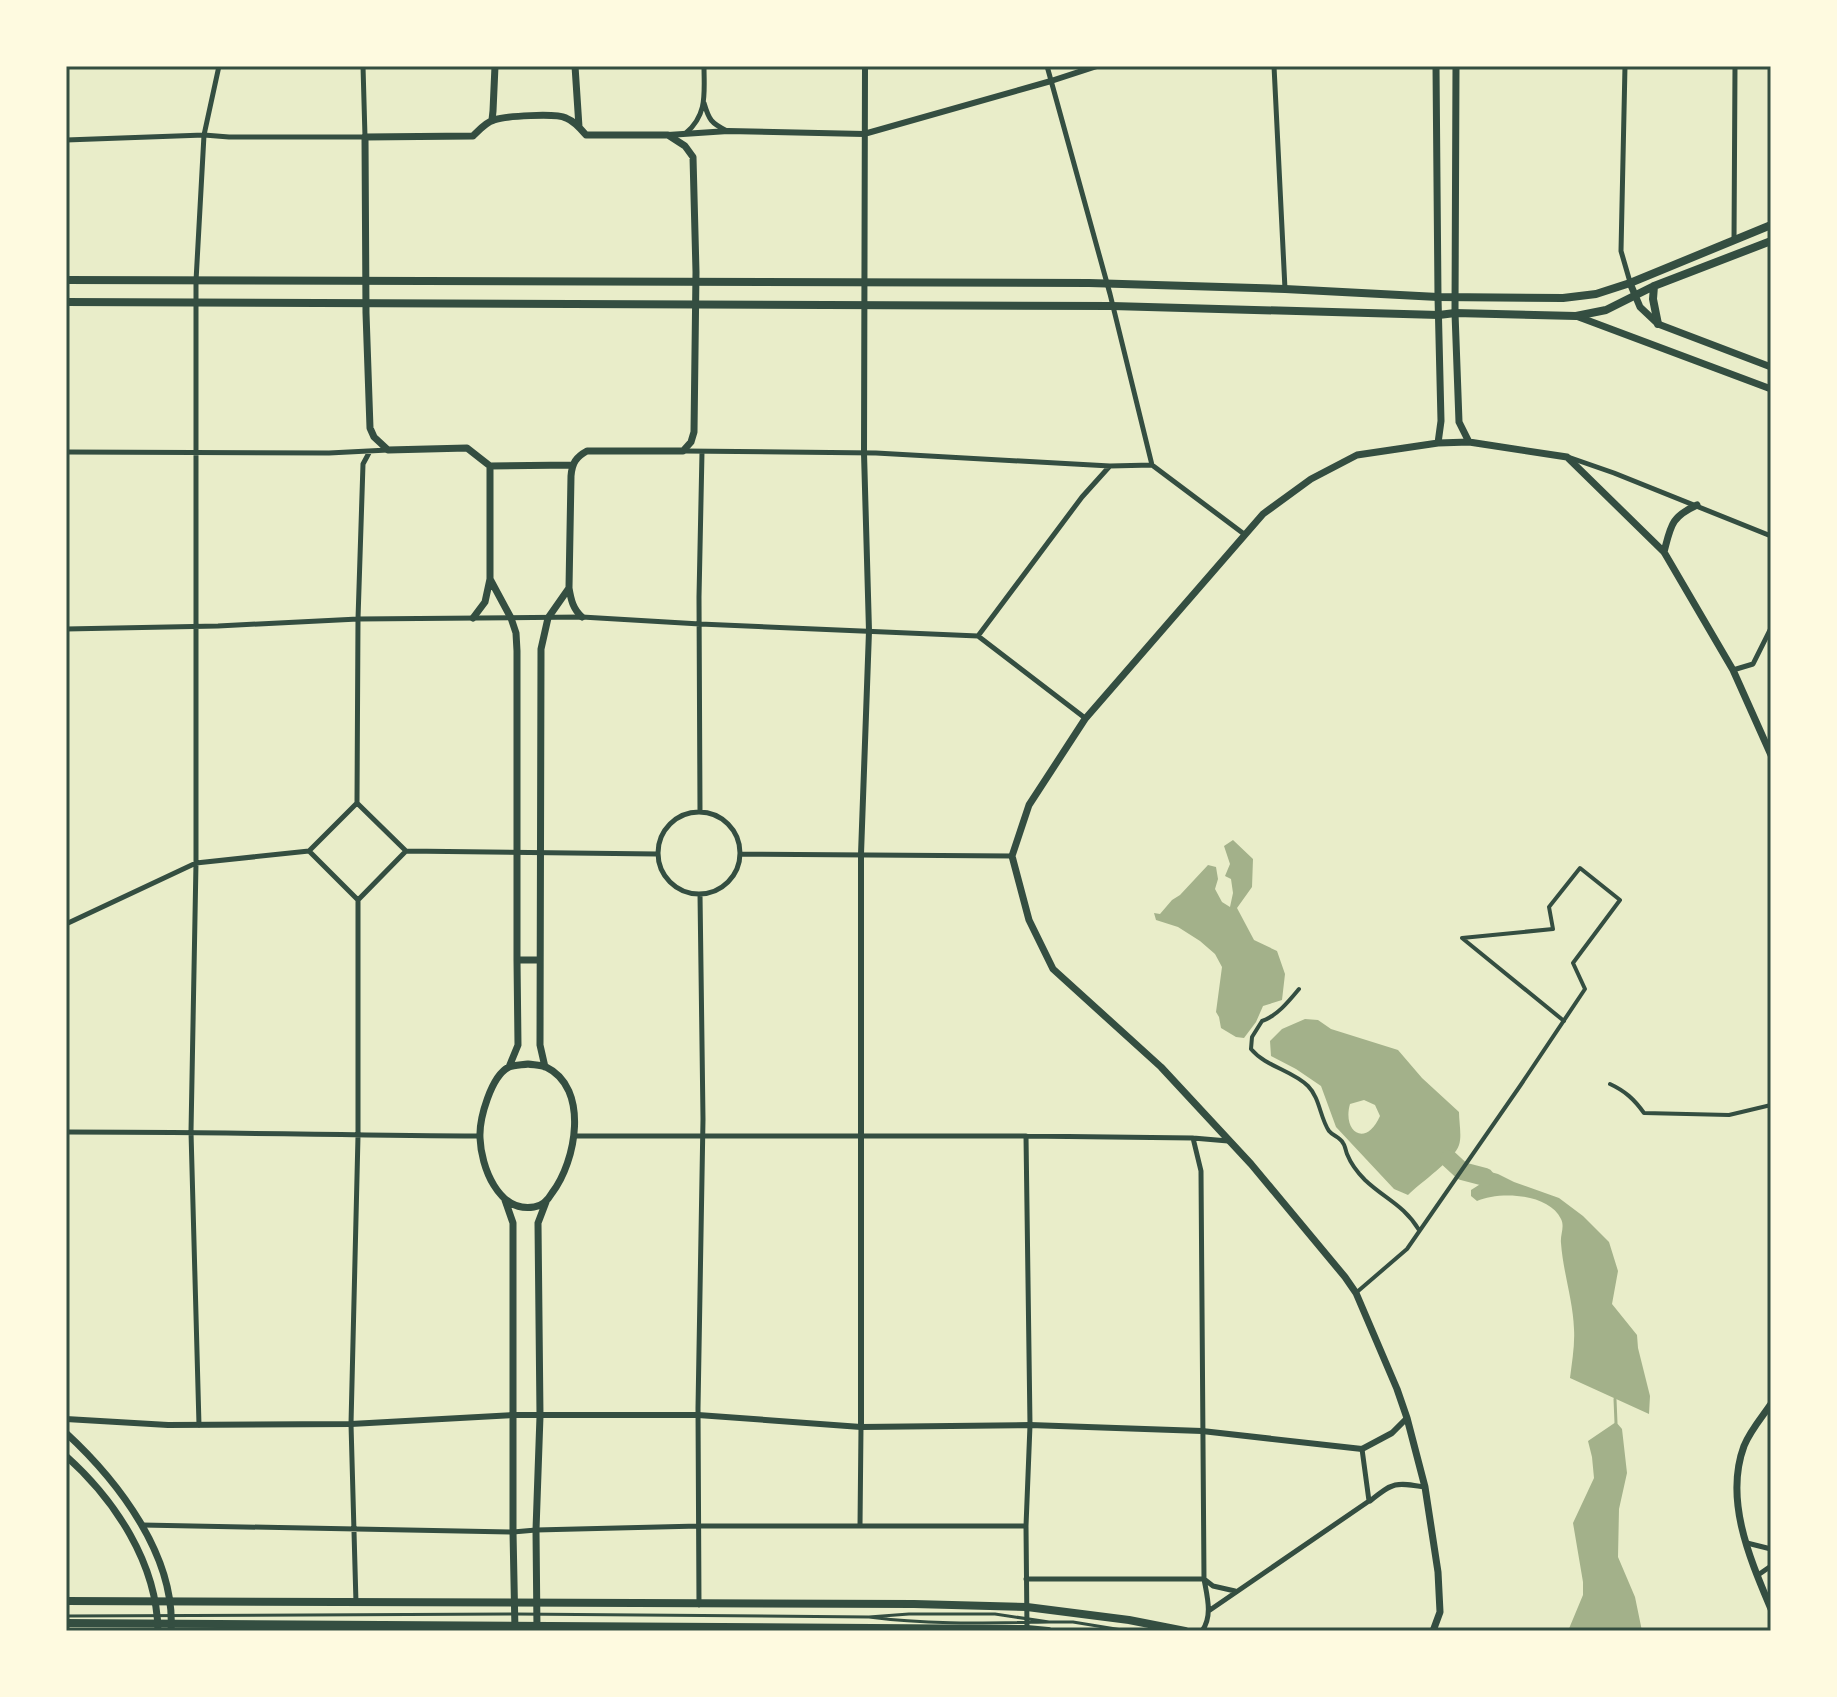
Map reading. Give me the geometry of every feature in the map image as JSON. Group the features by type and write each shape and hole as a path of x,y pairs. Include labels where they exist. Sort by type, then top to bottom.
{"main road":[{"path":"492,120 495,66"},
{"path":"575,66 579,127"},
{"path":"1436,66 1441,421 1438,443"},
{"path":"1456,66 1455,313 1459,422 1469,442"},
{"path":"572,465 490,466 467,448 388,450 374,437 370,428 365,137 473,136 492,120 554,115 564,117 586,135 668,135 685,146 693,157 696,282 694,432 691,442 683,451 587,451 577,456 572,465 569,588 572,605 582,617"},
{"path":"66,280 1107,283 1438,297 1563,298 1596,294 1630,283 1771,225"},
{"path":"66,302 1112,306 1576,316 1606,310 1654,286 1771,241"},
{"path":"1630,283 1640,307 1658,324 1771,367"},
{"path":"1654,286 1658,324"},
{"path":"1576,316 1771,389"},
{"path":"1441,421 1459,422"},
{"path":"1433,1631 1440,1612 1438,1572 1425,1487 1397,1389 1356,1293 1261,1176 1161,1067 1053,969 1029,920 1012,856 1029,805 1085,719 1263,514 1311,479 1357,455 1438,443 1469,442 1567,457 1664,552 1733,670 1771,755"},
{"path":"473,618 485,602 490,579 490,466"},
{"path":"1664,552 1671,527 1680,513 1697,505"},
{"path":"490,579 511,618 517,651 518,1045 509,1067 493,1084 479,1136 489,1177 505,1200 513,1223 515,1623"},
{"path":"545,1067 540,1045 541,649 548,618 569,588"},
{"path":"517,960 540,960"},
{"path":"509,1067 528,1064 545,1067 563,1082 573,1104 575,1136 559,1185 546,1202 538,1223 540,1416 537,1623"},
{"path":"505,1200 534,1207 546,1202"},
{"path":"1770,1408 1746,1443 1736,1483 1738,1510 1747,1543 1771,1609"},
{"path":"66,1433 115,1485 142,1525 159,1563 171,1623"},
{"path":"66,1456 106,1497 127,1529 142,1561 157,1623"},
{"path":"66,1601 1027,1607 1129,1620 1185,1631"},
{"path":"66,1623 1048,1626"}],"street":[{"path":"199,1425 191,1132 196,863 196,281 204,135 219,66"},
{"path":"66,140 204,135 365,137 363,66"},
{"path":"686,133 699,120 703,103 704,66"},
{"path":"860,1526 861,854 869,631 864,453 865,66"},
{"path":"1047,66 1107,283 1152,465"},
{"path":"668,135 728,131 864,134 1097,66"},
{"path":"1274,66 1285,289"},
{"path":"1625,66 1621,251 1630,283"},
{"path":"1734,242 1735,66"},
{"path":"703,103 709,119 728,131"},
{"path":"66,452 329,453 388,450"},
{"path":"66,924 196,863 309,851 357,803 363,464 370,451"},
{"path":"683,451 864,453 1110,466 1152,465 1244,534"},
{"path":"700,812 702,452"},
{"path":"1567,457 1771,536"},
{"path":"978,636 1082,497 1110,466"},
{"path":"66,629 358,619 582,617 978,636 1085,719"},
{"path":"1733,670 1753,664 1771,628"},
{"path":"357,803 406,851 657,854"},
{"path":"700,812 724,820 733,830 740,854 738,866 723,886 700,894 675,887 666,878 657,854 659,841 674,819 686,813 700,812"},
{"path":"309,851 358,900"},
{"path":"356,1603 351,1424 358,1136 358,900 406,851"},
{"path":"740,854 1012,856"},
{"path":"1356,1293 1407,1249 1419,1230 1564,1021 1585,989 1573,963 1620,900 1580,868 1549,907 1553,929 1462,938 1564,1021"},
{"path":"699,1605 698,1415 703,1136 700,894"},
{"path":"1299,989 1269,1019 1262,1021 1252,1037 1251,1049 1310,1088 1327,1128 1331,1135 1344,1143 1355,1168 1411,1216 1419,1230"},
{"path":"1610,1084 1634,1099 1644,1113 1729,1115 1771,1105"},
{"path":"66,1132 479,1136"},
{"path":"575,1136 1026,1136 1228,1141"},
{"path":"1026,1136 1030,1425 1026,1526 1027,1625"},
{"path":"1193,1138 1201,1171 1204,1579 1210,1610"},
{"path":"66,1419 199,1425 351,1424 514,1415 698,1415 861,1427 1030,1425 1202,1431 1362,1449 1392,1433 1407,1418"},
{"path":"1362,1449 1369,1501"},
{"path":"1205,1629 1210,1610 1385,1488 1400,1482 1425,1487"},
{"path":"142,1525 513,1532 699,1526 1026,1526"},
{"path":"1747,1543 1771,1549"},
{"path":"1757,1576 1771,1566"},
{"path":"1026,1579 1204,1579 1213,1586 1236,1591"}],"lane":[{"path":"537,1623 995,1614 1027,1625"},
{"path":"66,1616 157,1623"},
{"path":"869,1617 914,1623 1027,1625"},
{"path":"1048,1626 1073,1622 1128,1631"}],"shaded area":[{"path":"1233,840 1253,859 1252,887 1237,908 1254,940 1277,951 1285,974 1282,1000 1263,1006 1244,1038 1221,1028 1216,1012 1222,967 1215,954 1178,927 1156,920 1154,913 1160,914 1208,865 1216,867 1218,879 1215,889 1222,902 1230,907 1233,893 1231,879 1225,876 1230,864 1224,846"},
{"path":"1305,1019 1318,1020 1331,1029 1398,1050 1422,1078 1459,1112 1460,1138 1456,1151 1408,1195 1394,1189 1336,1127 1321,1086 1271,1056 1270,1041 1282,1029","holes":["1364,1100 1375,1105 1380,1116 1374,1126 1362,1134 1352,1129 1348,1114 1350,1104"]},
{"path":"1487,1171 1559,1198 1609,1242 1618,1271 1612,1304 1637,1335 1650,1396 1649,1414 1570,1378 1574,1329 1562,1254 1561,1219 1546,1204 1523,1196 1498,1196 1477,1201 1471,1196 1471,1190 1482,1183"},
{"path":"1616,1422 1622,1429 1627,1473 1619,1509 1618,1557 1635,1597 1642,1631 1568,1631 1583,1595 1573,1523 1594,1478 1588,1441"}],"waterway":[{"path":"1449,1159 1462,1171 1485,1177"},
{"path":"1615,1399 1616,1423"}]}
